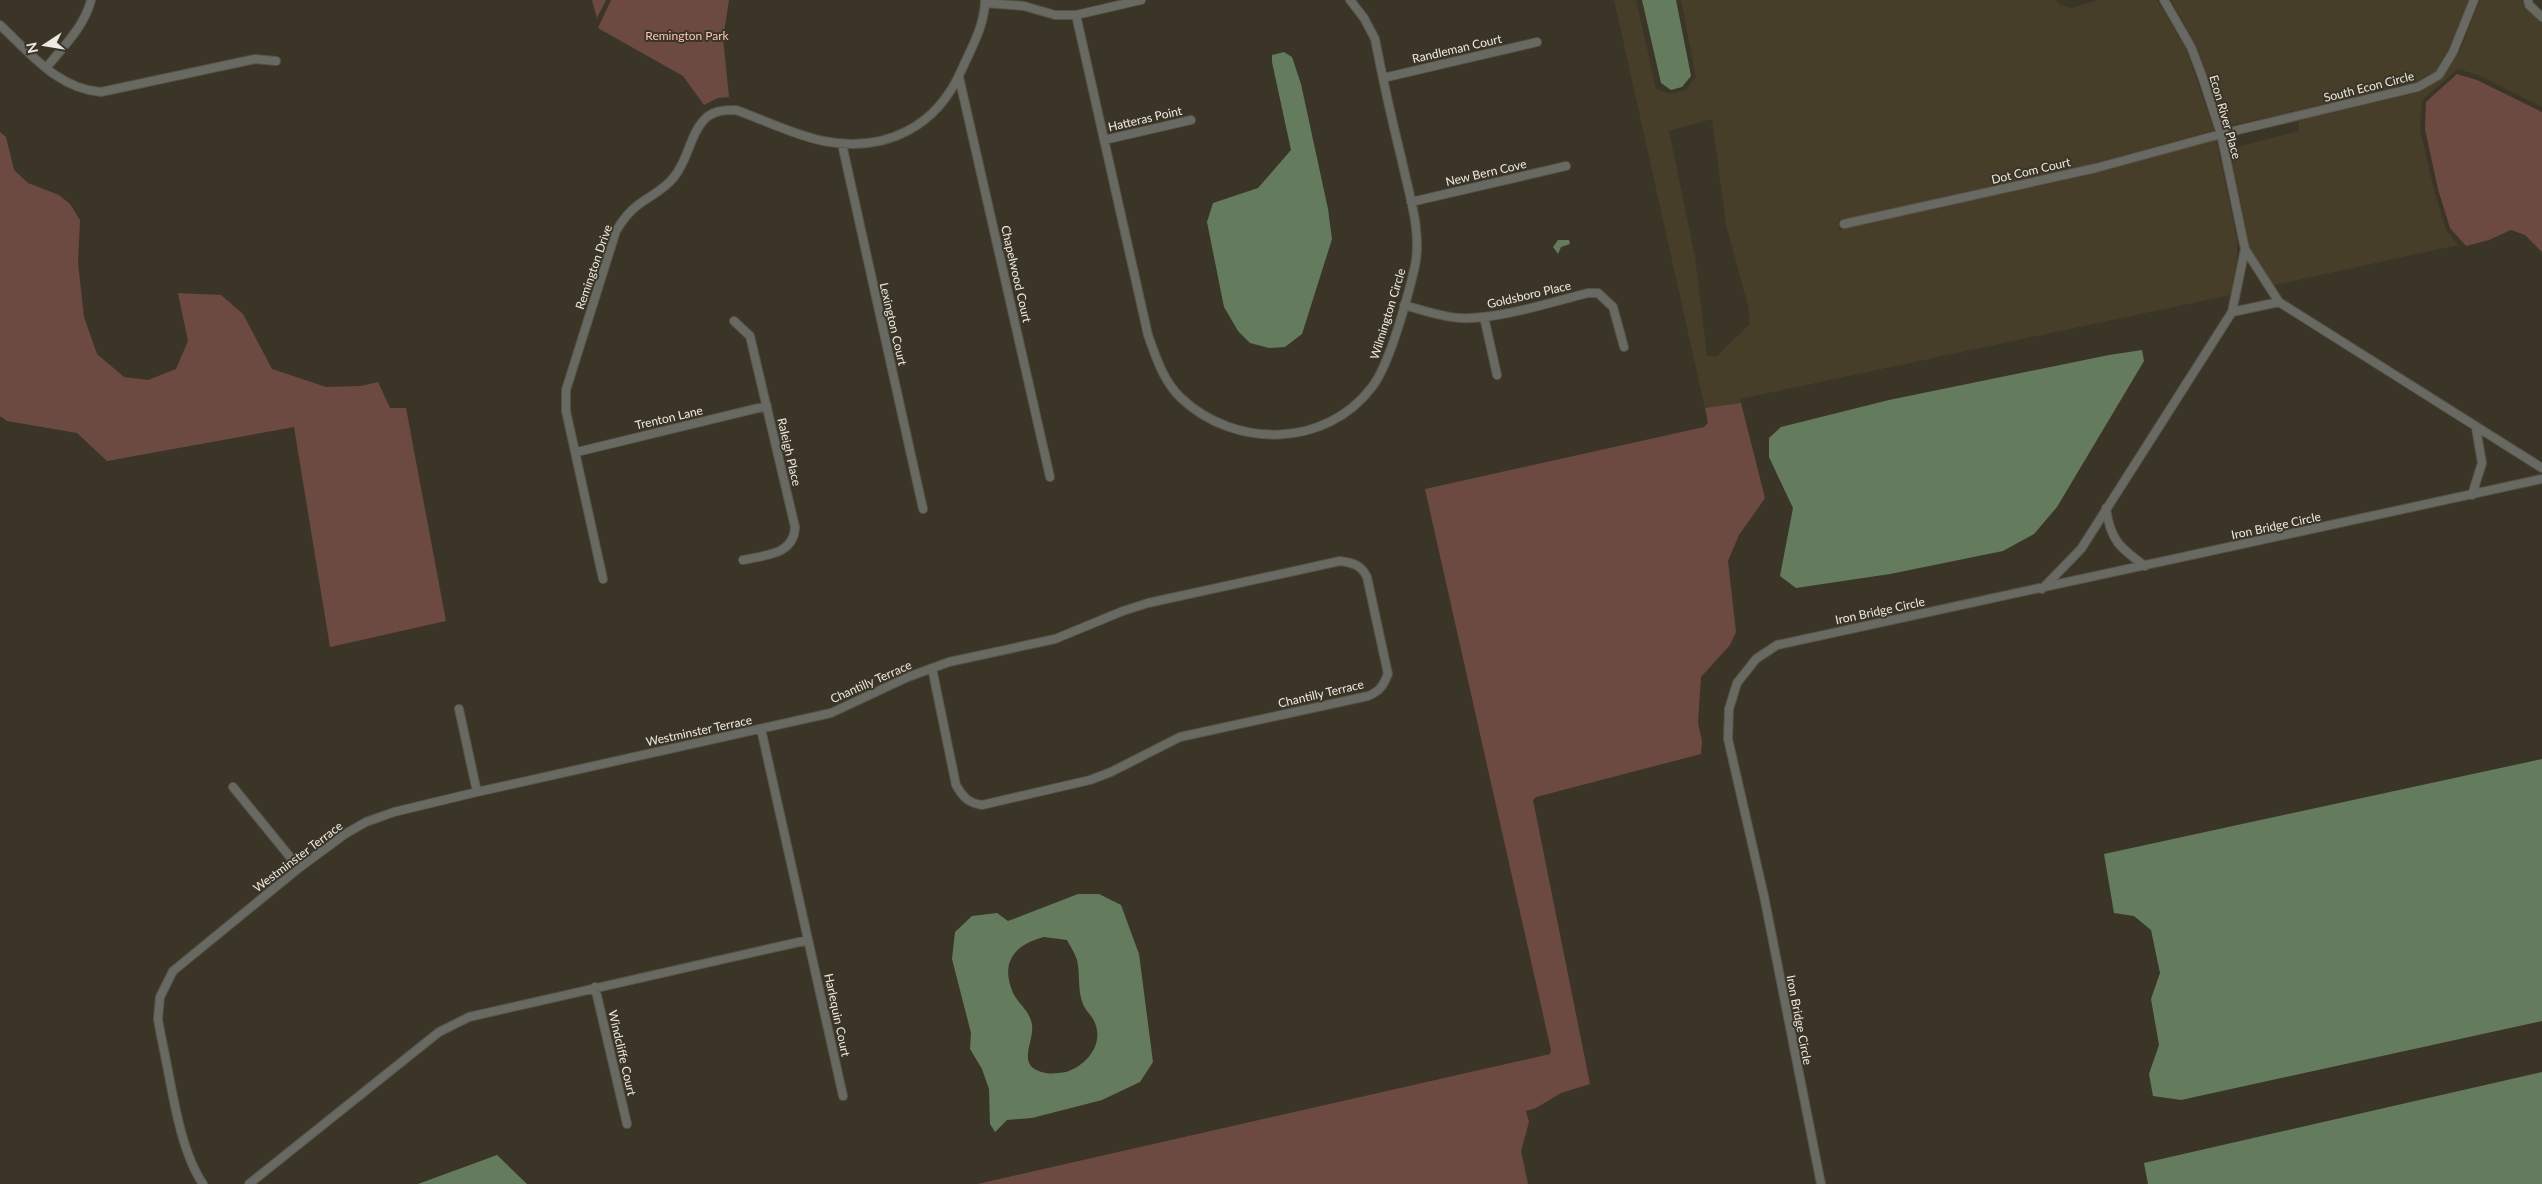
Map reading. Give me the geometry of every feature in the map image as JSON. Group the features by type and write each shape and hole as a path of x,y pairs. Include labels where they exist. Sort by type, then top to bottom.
{"street":[{"path":"46,68 78,27 89,10 91,0"},
{"path":"985,1 1024,6 1055,15 1076,15 1141,0"},
{"name":"Wilmington Circle","path":"1076,15 1148,335 1156,359 1166,380 1181,398 1206,417 1229,428 1248,434 1275,436 1300,433 1332,421 1354,408 1373,386 1386,361 1415,265 1417,248 1416,228 1374,39 1364,18 1350,0"},
{"name":"Econ River Place","path":"2164,0 2191,47 2221,134 2245,249"},
{"name":"South Econ Circle","path":"2221,134 2418,87 2439,75 2453,52 2474,0"},
{"path":"2528,0 2529,5 2542,17"},
{"name":"Remington Drive","path":"604,579 566,411 566,390 616,232 625,217 637,205 666,187 676,176 684,162 699,125 710,115 722,110 736,110 821,140 842,144 866,143 909,131 928,119 947,99 959,77 981,26 985,1"},
{"path":"0,25 62,81 84,91 101,92 255,60 276,61"},
{"name":"Randleman Court","path":"1383,78 1536,42"},
{"name":"Chapelwood Court","path":"959,77 1050,477"},
{"name":"Hatteras Point","path":"1104,140 1191,120"},
{"name":"Dot Com Court","path":"1844,224 2096,168 2221,134"},
{"name":"Lexington Court","path":"842,144 923,509"},
{"name":"New Bern Cove","path":"1411,202 1566,166"},
{"path":"2245,249 2279,302 2542,468"},
{"path":"2042,589 2081,549 2232,312 2245,249"},
{"name":"Goldsboro Place","path":"1404,305 1445,316 1484,317 1588,293 1598,293 1613,306 1624,348"},
{"path":"2232,312 2279,302"},
{"path":"1484,317 1497,376"},
{"name":"Raleigh Place","path":"734,321 750,336 795,527 794,537 790,545 782,551 743,560"},
{"name":"Trenton Lane","path":"576,452 767,406"},
{"path":"2472,494 2482,462 2476,428"},
{"name":"Iron Bridge Circle","path":"1821,1184 1764,896 1728,739 1729,709 1737,683 1756,659 1777,645 2542,479"},
{"path":"2106,508 2108,527 2120,548 2145,566"},
{"name":"Chantilly Terrace","path":"761,729 831,713 932,668 949,662 1056,639 1123,611 1148,603 1340,561 1354,563 1363,570 1367,578 1388,674 1383,686 1377,692 1368,696 1180,737 1111,772 1090,780 982,805 970,803 962,796 956,785 932,668"},
{"path":"459,709 477,792"},
{"name":"Westminster Terrace","path":"203,1184 196,1174 183,1133 158,1020 160,997 173,971 299,868 345,834 366,822 394,812 477,792 761,729 808,940"},
{"path":"233,787 299,868"},
{"path":"250,1184 439,1032 469,1017 808,940"},
{"name":"Harlequin Court","path":"808,940 843,1096"},
{"name":"Windcliffe Court","path":"595,987 627,1124"}],"shaded area":[{"path":"1614,0 1636,0 1656,89 1671,94 1685,90 1696,77 1681,0 2055,0 2060,5 2072,8 2098,0 2157,0 2186,49 2214,130 2095,163 1838,221 1840,230 2097,173 2216,140 2237,239 2237,260 2230,295 1740,399 1741,403 1705,408","holes":["1712,119 1726,225 1748,305 1750,324 1717,356 1707,356 1695,257 1669,131"]},
{"path":"1642,0 1676,0 1691,76 1682,87 1671,90 1661,83"},
{"path":"2171,0 2469,0 2448,50 2435,72 2416,82 2225,127 2196,45"},
{"path":"2480,0 2522,0 2525,9 2542,22 2542,107 2480,76 2458,69 2422,100 2420,130 2434,190 2446,230 2458,245 2274,285 2250,248 2230,149 2299,131 2299,121 2419,92 2442,79 2459,53"},
{"path":"1284,52 1292,57 1301,84 1328,209 1332,239 1302,334 1285,347 1269,348 1250,343 1238,331 1224,307 1207,222 1213,203 1258,188 1291,150 1272,62 1272,55"},
{"path":"1558,240 1569,240 1570,244 1561,247 1558,254 1553,247"},
{"path":"2142,350 2144,361 2057,507 2034,534 2003,551 1890,574 1796,588 1780,576 1793,508 1769,457 1769,438 1781,427 1889,400"},
{"path":"2542,759 2542,1021 2181,1100 2153,1096 2149,1074 2159,1045 2151,999 2160,973 2151,930 2134,916 2114,913 2104,854"},
{"path":"1078,894 1099,894 1121,905 1139,954 1153,1062 1140,1082 1102,1100 1032,1118 1007,1120 995,1132 990,1124 989,1089 982,1069 970,1049 971,1033 952,959 955,932 972,916 997,913 1008,921","holes":["1044,937 1067,940 1077,960 1081,998 1095,1023 1097,1039 1091,1054 1080,1065 1066,1072 1045,1073 1033,1068 1028,1059 1032,1025 1027,1012 1013,993 1009,982 1009,964 1012,956 1018,950 1034,940"]},
{"path":"2542,1072 2542,1184 2148,1184 2144,1163"},
{"path":"497,1155 527,1184 418,1184"}],"green space":[{"path":"592,0 606,0 597,18"},
{"name":"Remington Park","path":"611,0 729,0 723,38 729,97 718,98 704,105 683,76 598,28"},
{"path":"2457,74 2477,80 2542,112 2542,252 2525,235 2511,230 2489,240 2466,246 2450,228 2438,189 2425,129 2426,102"},
{"path":"0,132 6,137 14,170 28,183 59,195 70,204 80,220 78,263 84,317 97,354 124,377 148,380 176,369 188,341 178,293 221,295 243,314 272,369 326,387 361,386 378,382 390,408 406,408 446,621 330,647 294,427 107,461 77,433 7,421 0,416"},
{"path":"1741,403 1765,498 1739,535 1728,561 1736,632 1730,645 1701,677 1698,723 1702,741 1701,754 1536,797 1533,800 1590,1084 1561,1093 1536,1108 1526,1111 1529,1122 1521,1151 1528,1184 977,1184 1550,1054 1551,1050 1425,489 1704,427 1708,423 1705,408"}]}
